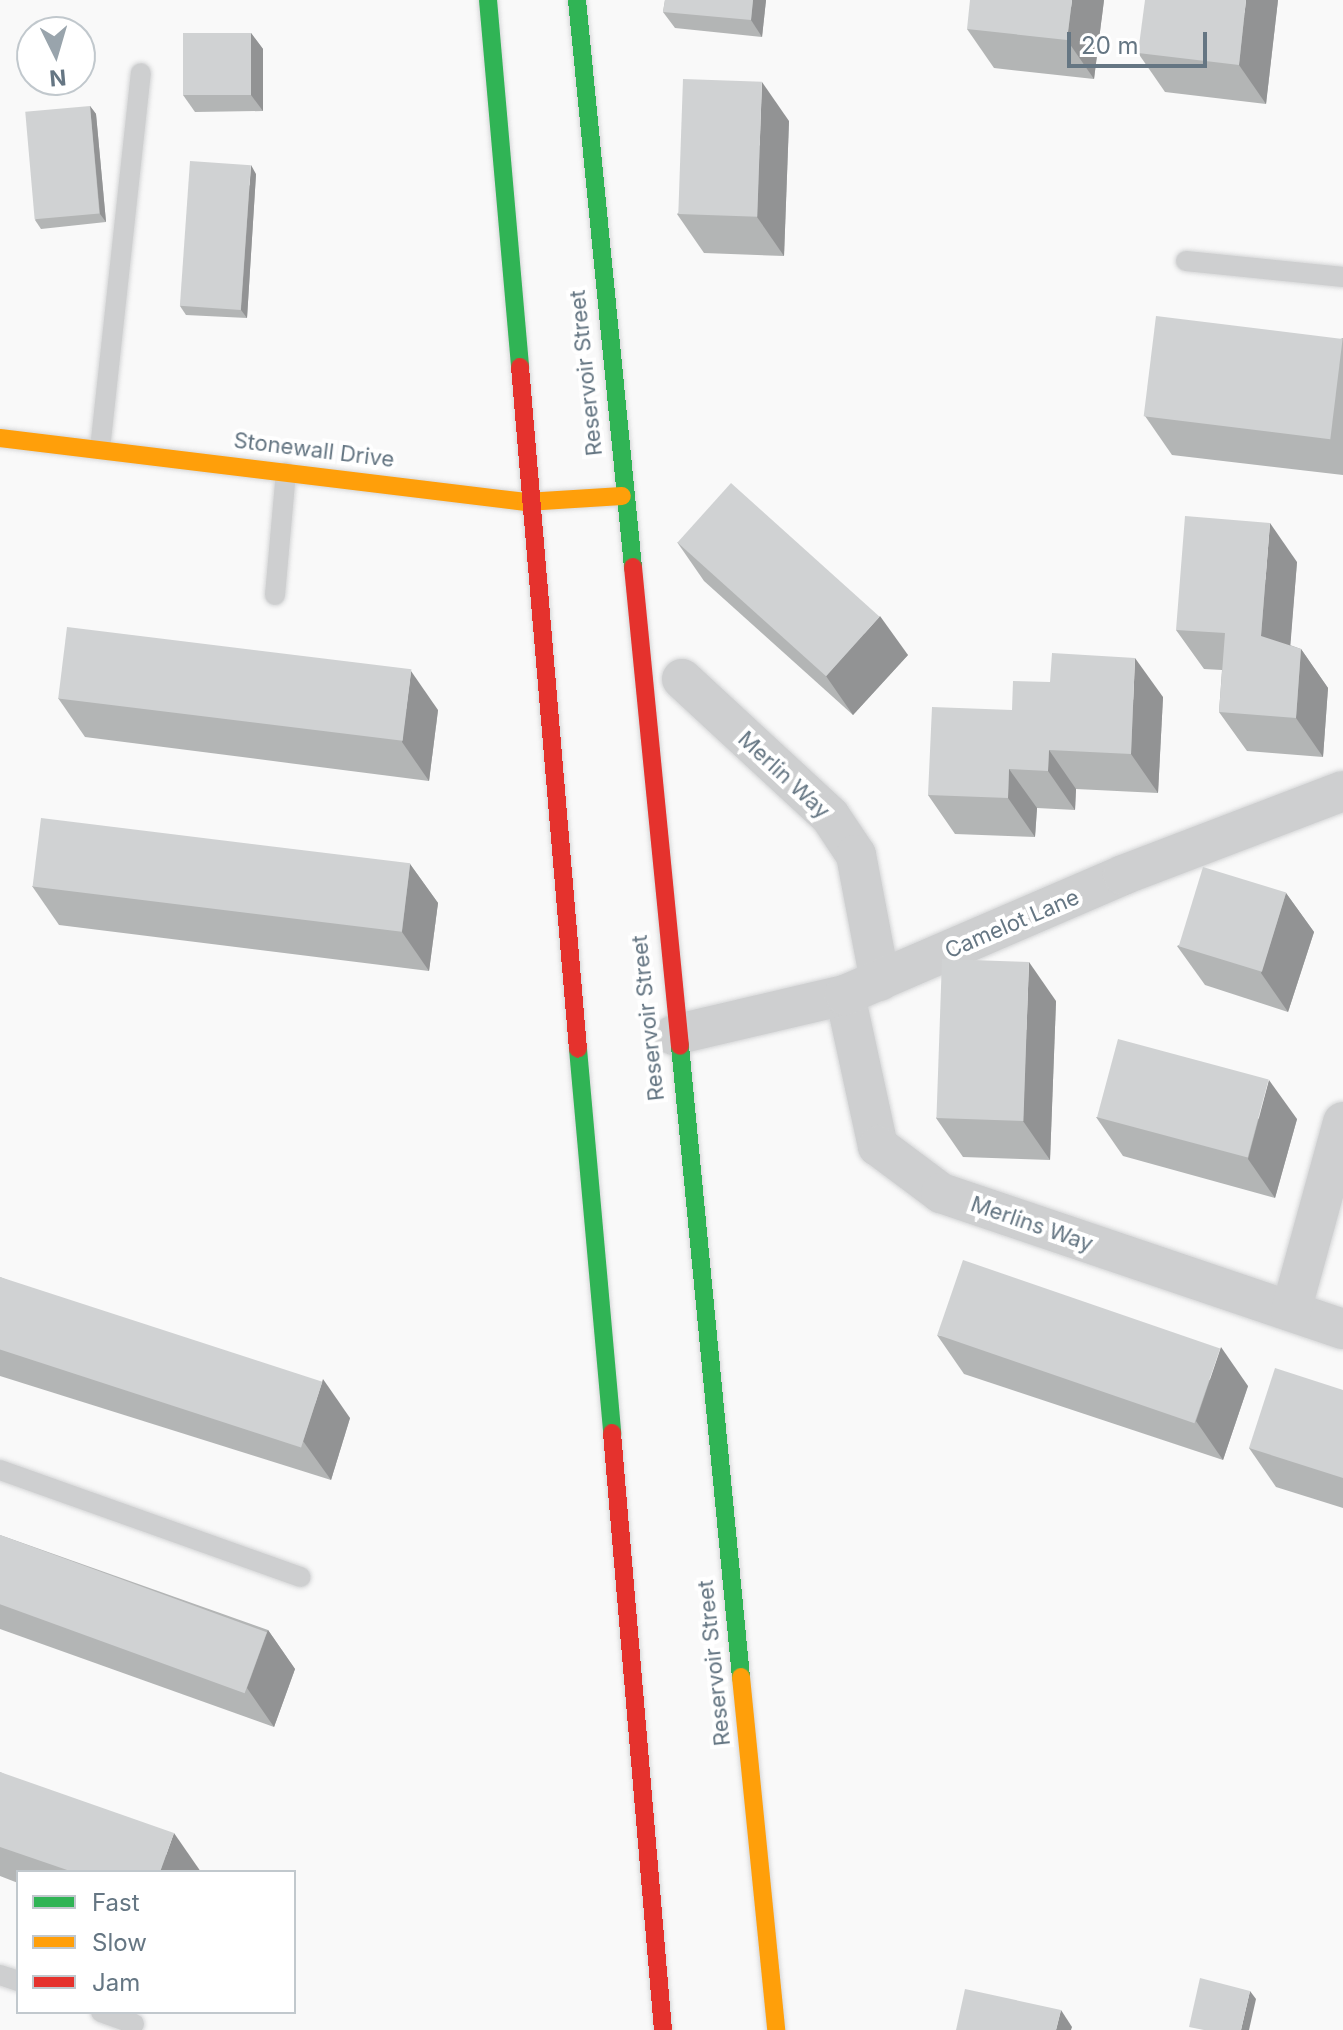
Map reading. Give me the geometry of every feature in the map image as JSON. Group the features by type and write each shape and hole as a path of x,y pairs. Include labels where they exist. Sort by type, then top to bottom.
{"main road":[{"path":"488,0 526,502 663,2030"},
{"name":"Reservoir Street","path":"577,0 674,1035 776,2030"},
{"name":"Stonewall Drive","path":"0,438 526,502 622,496"}],"street":[{"name":"Merlin Way","path":"682,679 830,816 856,855 862,988"},
{"name":"Camelot Lane","path":"674,1035 862,988 1343,791"},
{"name":"Merlins Way","path":"862,988 878,1146 941,1193 1343,1329"},
{"path":"1291,1311 1343,1122"}],"lane":[{"path":"100,449 141,73"},
{"path":"1186,261 1343,277"},
{"path":"275,595 286,472"},
{"path":"0,1470 301,1577"},
{"path":"106,2014 134,2024"}],"building":[{"path":"665,0 753,0 751,20 663,12"},
{"path":"970,0 1072,0 1067,40 967,29"},
{"path":"1145,0 1246,0 1239,65 1138,53"},
{"path":"183,33 251,33 251,95 183,95"},
{"path":"683,79 762,82 757,217 678,214"},
{"path":"90,106 99,214 35,219 25,112"},
{"path":"190,161 251,165 241,310 180,306"},
{"path":"1156,316 1343,339 1330,439 1144,416"},
{"path":"731,483 880,617 826,676 677,542"},
{"path":"1185,516 1270,523 1261,636 1301,649 1296,718 1219,712 1225,633 1176,630"},
{"path":"67,627 411,669 403,741 58,698"},
{"path":"1052,653 1135,658 1131,754 1049,750 1048,771 1009,769 1008,798 928,795 932,707 1012,710 1013,681 1050,682"},
{"path":"41,818 410,863 402,932 33,886"},
{"path":"1203,867 1286,892 1262,972 1179,946"},
{"path":"942,959 1029,962 1023,1121 936,1118"},
{"path":"1118,1039 1269,1079 1248,1158 1097,1117"},
{"path":"963,1260 1220,1349 1194,1423 937,1335"},
{"path":"0,1277 322,1382 301,1447 0,1350"},
{"path":"1275,1368 1343,1390 1343,1478 1249,1448"},
{"path":"0,1535 267,1632 245,1693 0,1604"},
{"path":"0,1772 174,1833 161,1870 67,1870 0,1847"},
{"path":"1200,1978 1250,1991 1241,2030 1189,2027"},
{"path":"965,1989 1061,2010 1056,2030 956,2030"}],"traffic: fast":[{"path":"488,0 520,367"},
{"path":"577,0 633,567"},
{"path":"680,1046 741,1677"},
{"path":"578,1049 612,1433"}],"traffic: slow":[{"path":"0,438 526,502 622,496"},
{"path":"741,1677 776,2030"}],"traffic: jam":[{"path":"520,367 578,1049"},
{"path":"633,567 680,1046"},
{"path":"612,1433 663,2030"}]}
